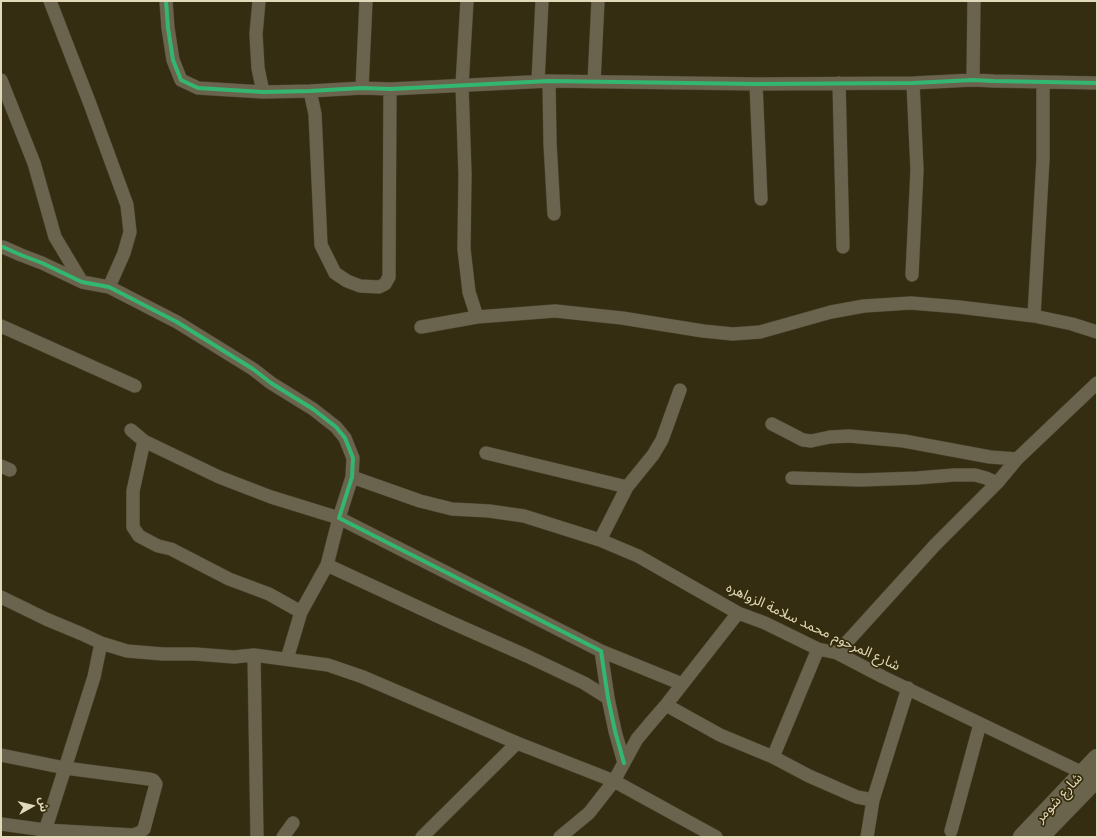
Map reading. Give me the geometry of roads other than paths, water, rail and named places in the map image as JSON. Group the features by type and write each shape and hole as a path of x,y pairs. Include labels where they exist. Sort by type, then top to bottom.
{"main road":[{"name":"شارع شومر","path":"1040,837 1062,816 1091,777 1097,758"},
{"name":"شارع شومر","path":"1022,837 1091,777"}],"street":[{"path":"50,1 127,205 130,232 124,253 109,287"},
{"path":"166,1 173,60 181,80 198,88 263,92 362,88 390,89 544,81 756,84 913,83 973,80 994,82 1097,83"},
{"path":"259,1 256,34 258,68 263,92"},
{"path":"362,88 366,1"},
{"path":"467,1 462,85 465,174 464,249 469,292 477,317"},
{"path":"542,1 544,81 554,214"},
{"path":"594,82 598,1"},
{"path":"973,80 974,1"},
{"path":"1,80 34,163 54,237 82,282"},
{"path":"1034,316 1043,159 1043,82"},
{"path":"839,83 843,247"},
{"path":"912,275 917,170 913,83"},
{"path":"756,84 761,199"},
{"path":"310,91 315,120 321,245 335,273 347,281 360,286 379,287 385,284 390,277 390,89"},
{"path":"2,248 42,263 82,282 109,287 177,322 253,369 271,383 313,409 336,427 345,438 353,458 352,476 327,565 302,612 287,659"},
{"path":"420,327 477,317 555,311 622,318 702,331 733,334 760,332 830,312 864,306 911,303 1034,316 1072,324 1097,332"},
{"path":"1,326 135,386"},
{"path":"837,653 935,544 997,483 1017,459 1097,383"},
{"path":"600,540 627,487 653,455 662,440 680,390"},
{"path":"772,424 803,440 811,441 849,436 904,441 990,457 1017,459"},
{"path":"131,430 144,442 219,477 271,497 339,518 601,651 682,684"},
{"path":"144,442 133,491 133,527 139,536 158,546 171,549 229,579 269,594 302,612"},
{"path":"486,453 627,487"},
{"path":"792,478 861,480 968,475 986,478 997,483"},
{"name":"شارع المرحوم محمد سلامة الزواهره","path":"352,476 420,501 452,509 489,511 524,516 600,540 638,556 738,613 818,649 837,653 1091,777"},
{"path":"327,565 527,656 584,683 608,698"},
{"path":"1,597 101,643 127,651 163,654 234,656 254,655 328,665 363,676 517,743 614,781 716,837"},
{"path":"560,837 589,812 614,781 637,739 666,705 738,613"},
{"path":"44,834 94,677 101,643"},
{"path":"774,757 818,649"},
{"path":"601,651 608,698 624,764"},
{"path":"254,655 257,837"},
{"path":"867,837 873,800 908,688"},
{"path":"666,705 720,735 774,757 809,776 857,797 873,800"},
{"path":"951,831 980,724"},
{"path":"422,837 517,743"},
{"path":"1,755 65,768 149,779 153,780 156,784 144,829 133,836 44,834 1,824"},
{"path":"283,837 293,823"}]}
